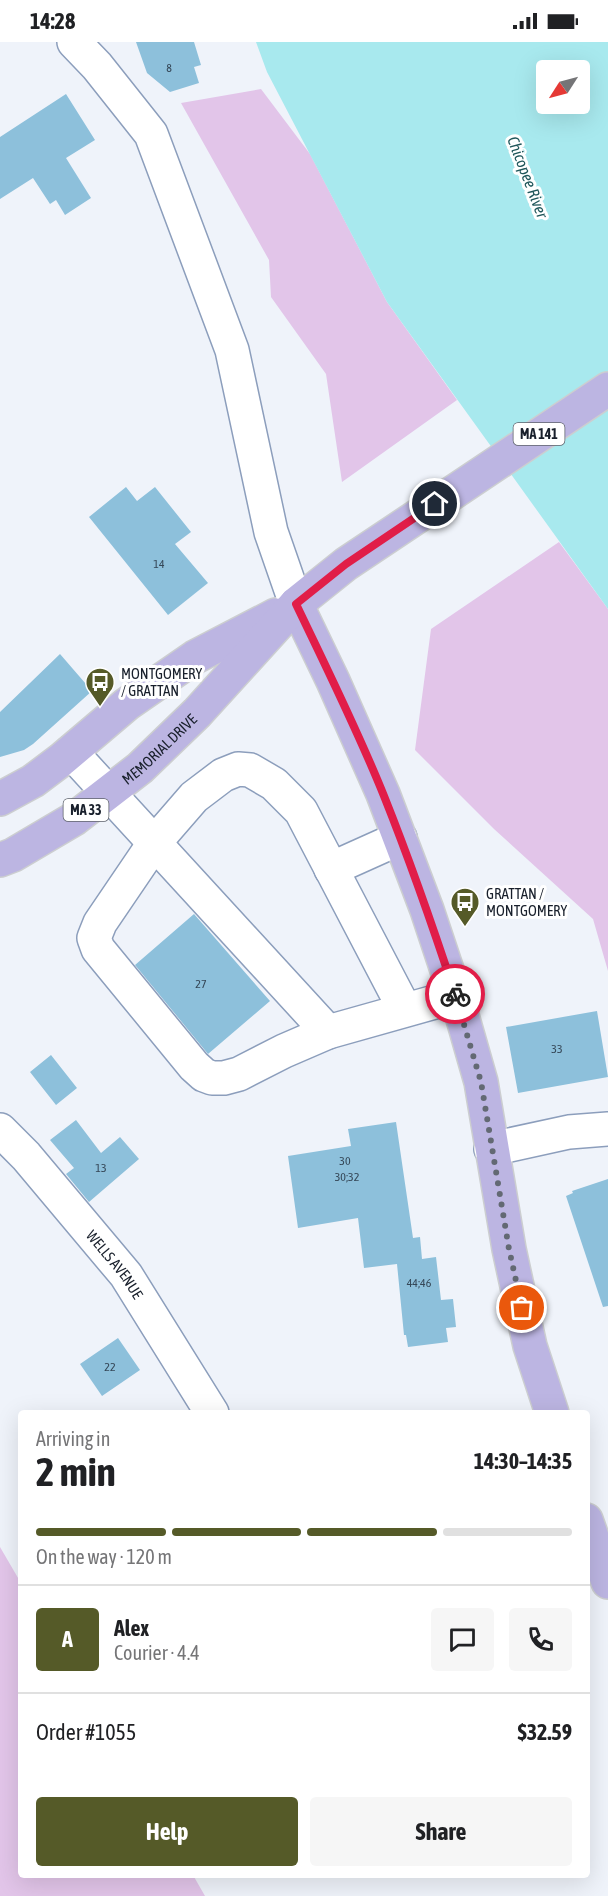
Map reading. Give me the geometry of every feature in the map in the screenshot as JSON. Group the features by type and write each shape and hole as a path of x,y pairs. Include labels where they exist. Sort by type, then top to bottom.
{"main road":[{"name":"MA 141","path":"296,604 346,564 608,389"},
{"path":"0,799 33,781 127,704 195,657 296,604 383,794 427,909 456,996 481,1082 509,1249 530,1346 551,1410"},
{"name":"MEMORIAL DRIVE","path":"0,860 46,836 110,793 146,763 197,713 296,604"},
{"path":"167,676 197,713"},
{"path":"590,1531 608,1582"}],"street":[{"path":"74,42 97,66 151,134 232,350 271,532 296,604"},
{"path":"71,752 328,1032"},
{"path":"405,1010 301,811 274,784 250,770 238,769 223,775 194,797 155,842 100,923 94,938 98,950 194,1066 204,1075 212,1078 239,1074 328,1032 456,996"},
{"path":"332,869 400,838"},
{"path":"491,1149 569,1132 608,1129"},
{"name":"WELLS AVENUE","path":"0,1130 26,1156 126,1275 210,1410"}],"shaded area":[{"path":"261,89 310,154 387,302 457,400 342,482 326,374 271,297 269,260 181,103"},
{"path":"559,542 608,609 608,971 593,919 494,829 415,750 431,629"},
{"path":"0,1547 18,1578 18,1878 195,1878 205,1896 0,1896"}],"water":[{"name":"Chicopee River","path":"256,42 608,42 608,609 387,302 267,72"}],"building":[{"path":"136,42 194,42 201,65 194,67 199,83 170,92 147,73"},
{"path":"66,94 95,140 66,158 91,198 65,215 56,200 50,204 33,178 0,199 0,137"},
{"path":"126,487 137,501 155,487 191,532 175,544 208,583 168,615 89,517"},
{"path":"60,654 92,691 33,744 24,750 0,757 0,712"},
{"path":"194,914 270,1001 208,1054 135,965"},
{"path":"597,1011 608,1077 518,1093 506,1027"},
{"path":"51,1055 77,1088 56,1105 30,1072"},
{"path":"76,1120 101,1153 120,1137 139,1159 89,1202 66,1174 74,1168 50,1140"},
{"path":"396,1122 413,1238 420,1237 422,1259 436,1257 441,1300 453,1299 456,1327 446,1328 448,1342 408,1347 406,1335 404,1335 397,1264 364,1268 358,1218 298,1228 288,1156 351,1146 348,1129"},
{"path":"608,1179 608,1306 603,1307 566,1196 573,1193 572,1191"},
{"path":"118,1338 140,1370 102,1396 80,1364"}],"way so far":[{"path":"455,994 481,1082 509,1249 522,1308"}],"place":[{"name":"MONTGOMERY / GRATTAN","path":"100,708"},
{"name":"GRATTAN / MONTGOMERY","path":"465,928"}],"route":[{"path":"435,504 346,564 296,604 383,794 427,909 455,994"}]}
